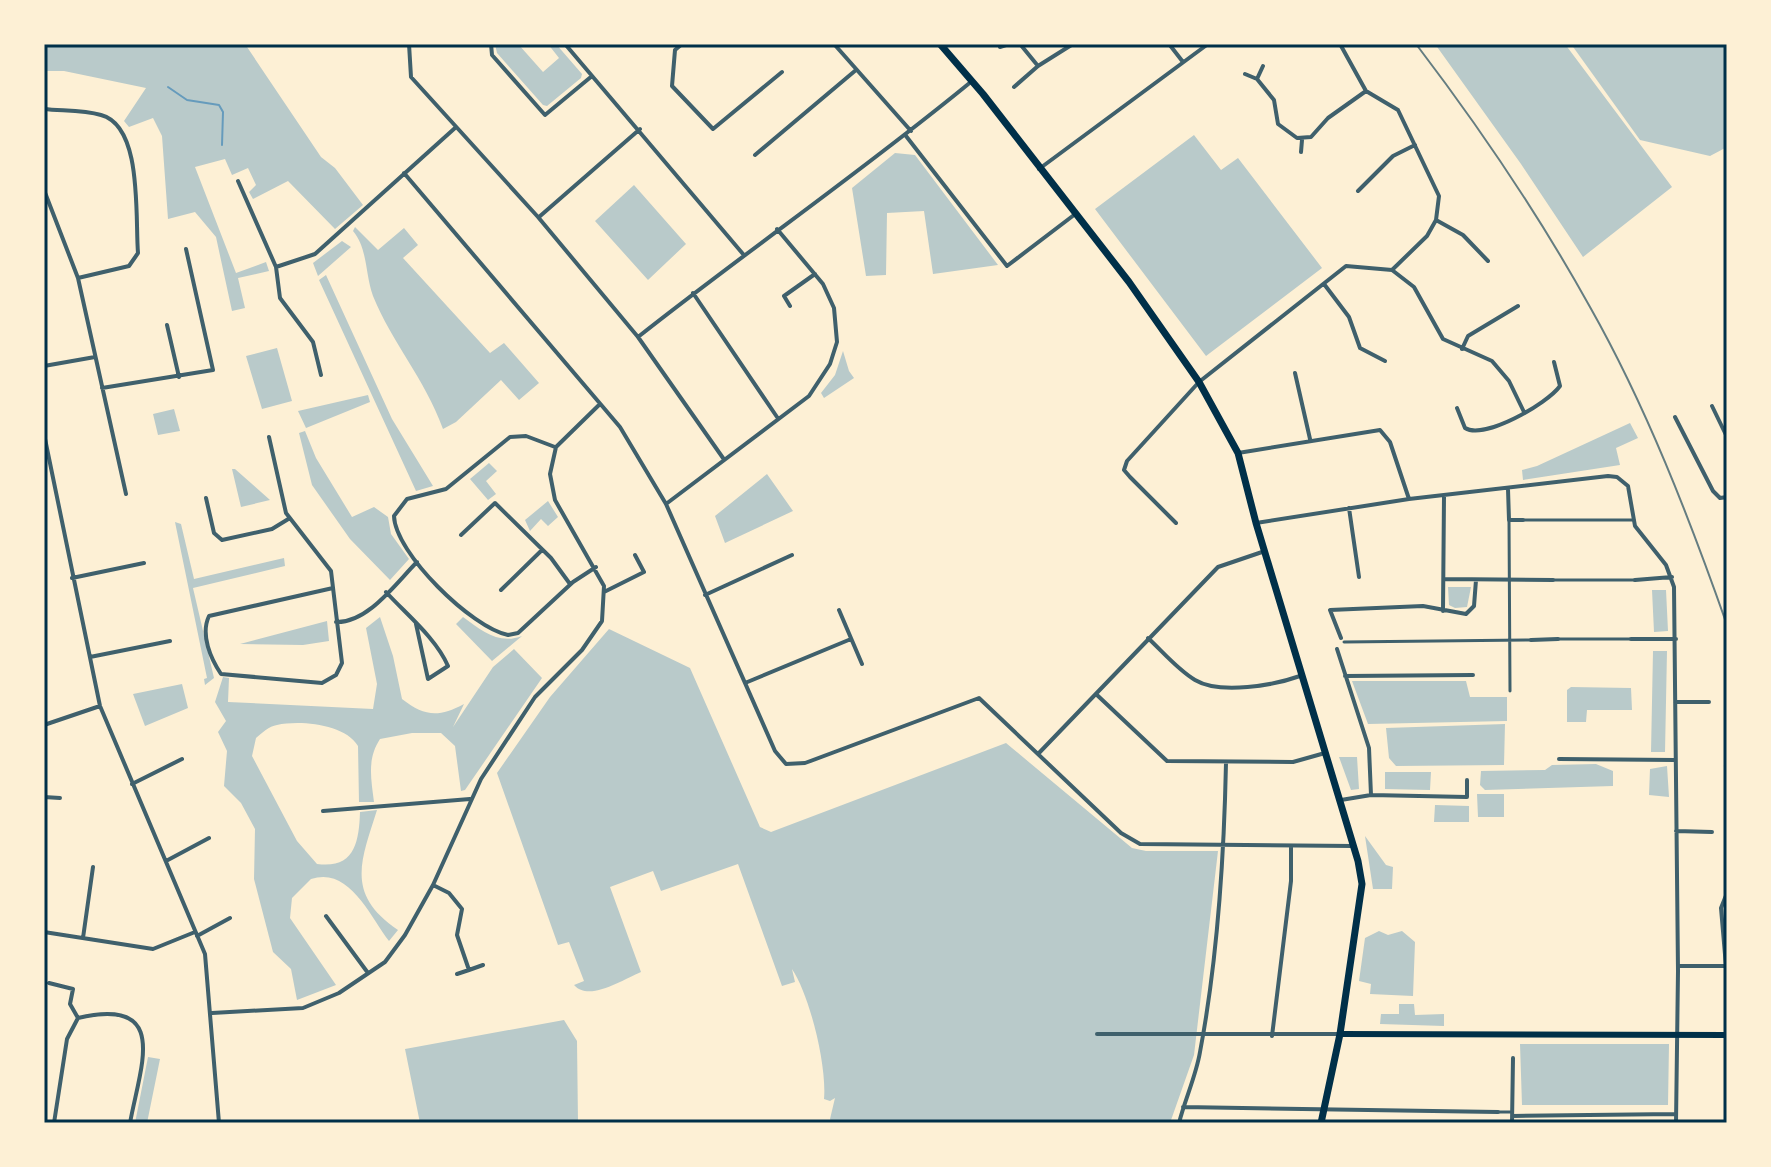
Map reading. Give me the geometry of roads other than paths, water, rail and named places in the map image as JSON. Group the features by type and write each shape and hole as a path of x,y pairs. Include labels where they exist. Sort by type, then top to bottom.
{"main road":[{"path":"940,44 1129,282 1199,382 1238,453 1256,523 1341,800 1362,884 1340,1034 1321,1123"},
{"path":"1340,1034 1727,1035"}],"street":[{"path":"409,44 411,77 538,217 638,337 723,458"},
{"path":"491,44 492,55 545,115 592,76"},
{"path":"565,44 743,254"},
{"path":"682,44 675,50 672,86 713,129 782,72"},
{"path":"834,44 911,131"},
{"path":"1000,47 1009,44"},
{"path":"1020,44 1038,66"},
{"path":"1014,87 1038,66 1073,44"},
{"path":"1169,44 1183,62"},
{"path":"1038,169 1208,44"},
{"path":"1340,44 1347,51 1366,91 1398,110 1439,196 1436,220 1427,236 1392,270"},
{"path":"1257,79 1263,66"},
{"path":"755,155 856,70"},
{"path":"1245,74 1257,79 1274,100 1278,124 1302,140"},
{"path":"638,337 743,254 906,136 972,81"},
{"path":"1301,152 1302,140 1366,91"},
{"path":"44,109 103,115 122,129 131,151 138,253 129,266 78,278"},
{"path":"276,267 315,254 455,128"},
{"path":"538,217 640,129"},
{"path":"906,136 1007,266 1074,215"},
{"path":"1358,191 1393,156 1415,145"},
{"path":"404,173 620,427 666,504 775,751 786,764 805,763 979,698 1121,833 1140,844 1354,846"},
{"path":"238,181 276,267 280,298 313,342 321,375"},
{"path":"44,190 78,278 126,494"},
{"path":"1436,220 1463,235 1488,261"},
{"path":"666,504 809,396 825,377 837,342 834,308 815,274 777,229"},
{"path":"101,388 139,379 179,377 213,370 186,249"},
{"path":"1176,523 1124,470 1127,461 1199,382 1346,266 1392,270 1414,287 1443,339 1492,361 1509,381 1524,412"},
{"path":"790,306 784,296 815,274"},
{"path":"1324,284 1349,317 1360,348 1385,361"},
{"path":"693,293 778,418"},
{"path":"1462,349 1468,336 1518,306"},
{"path":"167,325 179,377"},
{"path":"44,366 95,357"},
{"path":"1457,408 1465,428 1481,432 1524,412 1560,386 1554,362"},
{"path":"1295,373 1310,439"},
{"path":"212,1013 303,1008 339,993 385,962 405,935 433,885 470,799 535,697 593,636 602,621 604,592 596,567 555,500 550,474 556,447 600,404"},
{"path":"1712,406 1727,437"},
{"path":"1675,417 1713,491 1720,498 1727,497"},
{"path":"1238,453 1380,430 1386,433 1409,499"},
{"path":"44,434 100,706 205,954 219,1123"},
{"path":"556,447 517,434 510,437 446,489 407,499 394,516 394,527 398,538 417,562 477,621 508,635 518,633 570,584 596,567"},
{"path":"269,437 290,518 331,571 342,663 336,675 322,683 221,674 212,660 206,633 209,616 333,588"},
{"path":"1256,523 1409,499 1617,477 1628,486 1638,533 1672,577 1676,639 1676,1123"},
{"path":"1508,489 1510,691"},
{"path":"1443,611 1444,496"},
{"path":"206,498 214,533 222,540 272,529 290,518"},
{"path":"461,535 495,503 542,550 570,584"},
{"path":"1349,508 1359,577"},
{"path":"1509,520 1634,520"},
{"path":"501,590 542,550"},
{"path":"1038,754 1218,567 1265,551"},
{"path":"604,592 644,572 635,555"},
{"path":"705,595 792,555"},
{"path":"336,622 349,622 361,616 417,562"},
{"path":"72,578 144,563"},
{"path":"1444,579 1635,580 1672,577"},
{"path":"1476,580 1471,610 1466,614 1423,606 1330,610 1342,640 1676,639"},
{"path":"386,592 416,624 448,666 428,679 416,624"},
{"path":"839,610 862,664"},
{"path":"1148,638 1197,681 1211,685 1272,686 1302,675"},
{"path":"745,683 851,639"},
{"path":"90,657 170,641"},
{"path":"1337,649 1369,748 1371,795"},
{"path":"1345,676 1473,675"},
{"path":"1097,695 1167,761 1293,762 1327,752"},
{"path":"1675,702 1709,702"},
{"path":"44,725 100,706"},
{"path":"132,784 182,759"},
{"path":"1559,759 1675,760"},
{"path":"1179,1123 1203,1035 1225,845 1226,763"},
{"path":"1341,800 1371,795 1467,797 1467,780"},
{"path":"44,797 60,798"},
{"path":"323,811 470,799"},
{"path":"1676,831 1712,832"},
{"path":"166,861 209,838"},
{"path":"1272,1036 1291,881 1291,846"},
{"path":"83,938 93,867"},
{"path":"433,885 449,893 462,909 457,935 469,970"},
{"path":"1678,966 1726,966 1721,908 1727,893"},
{"path":"326,916 368,973"},
{"path":"44,932 153,949 230,918"},
{"path":"457,974 483,965"},
{"path":"49,983 73,989 70,1004 78,1018"},
{"path":"54,1123 67,1039 78,1018 94,1014 124,1017 137,1022 144,1036 130,1123"},
{"path":"1097,1034 1340,1034"},
{"path":"1512,1123 1513,1058"},
{"path":"1183,1107 1287,1106 1325,1110 1512,1114 1675,1114"}],"waterway":[{"path":"168,87 187,100 219,105 223,112 222,145"}],"railway":[{"path":"1416,44 1486,140 1529,206 1571,273 1610,345 1665,463 1727,625"}]}
